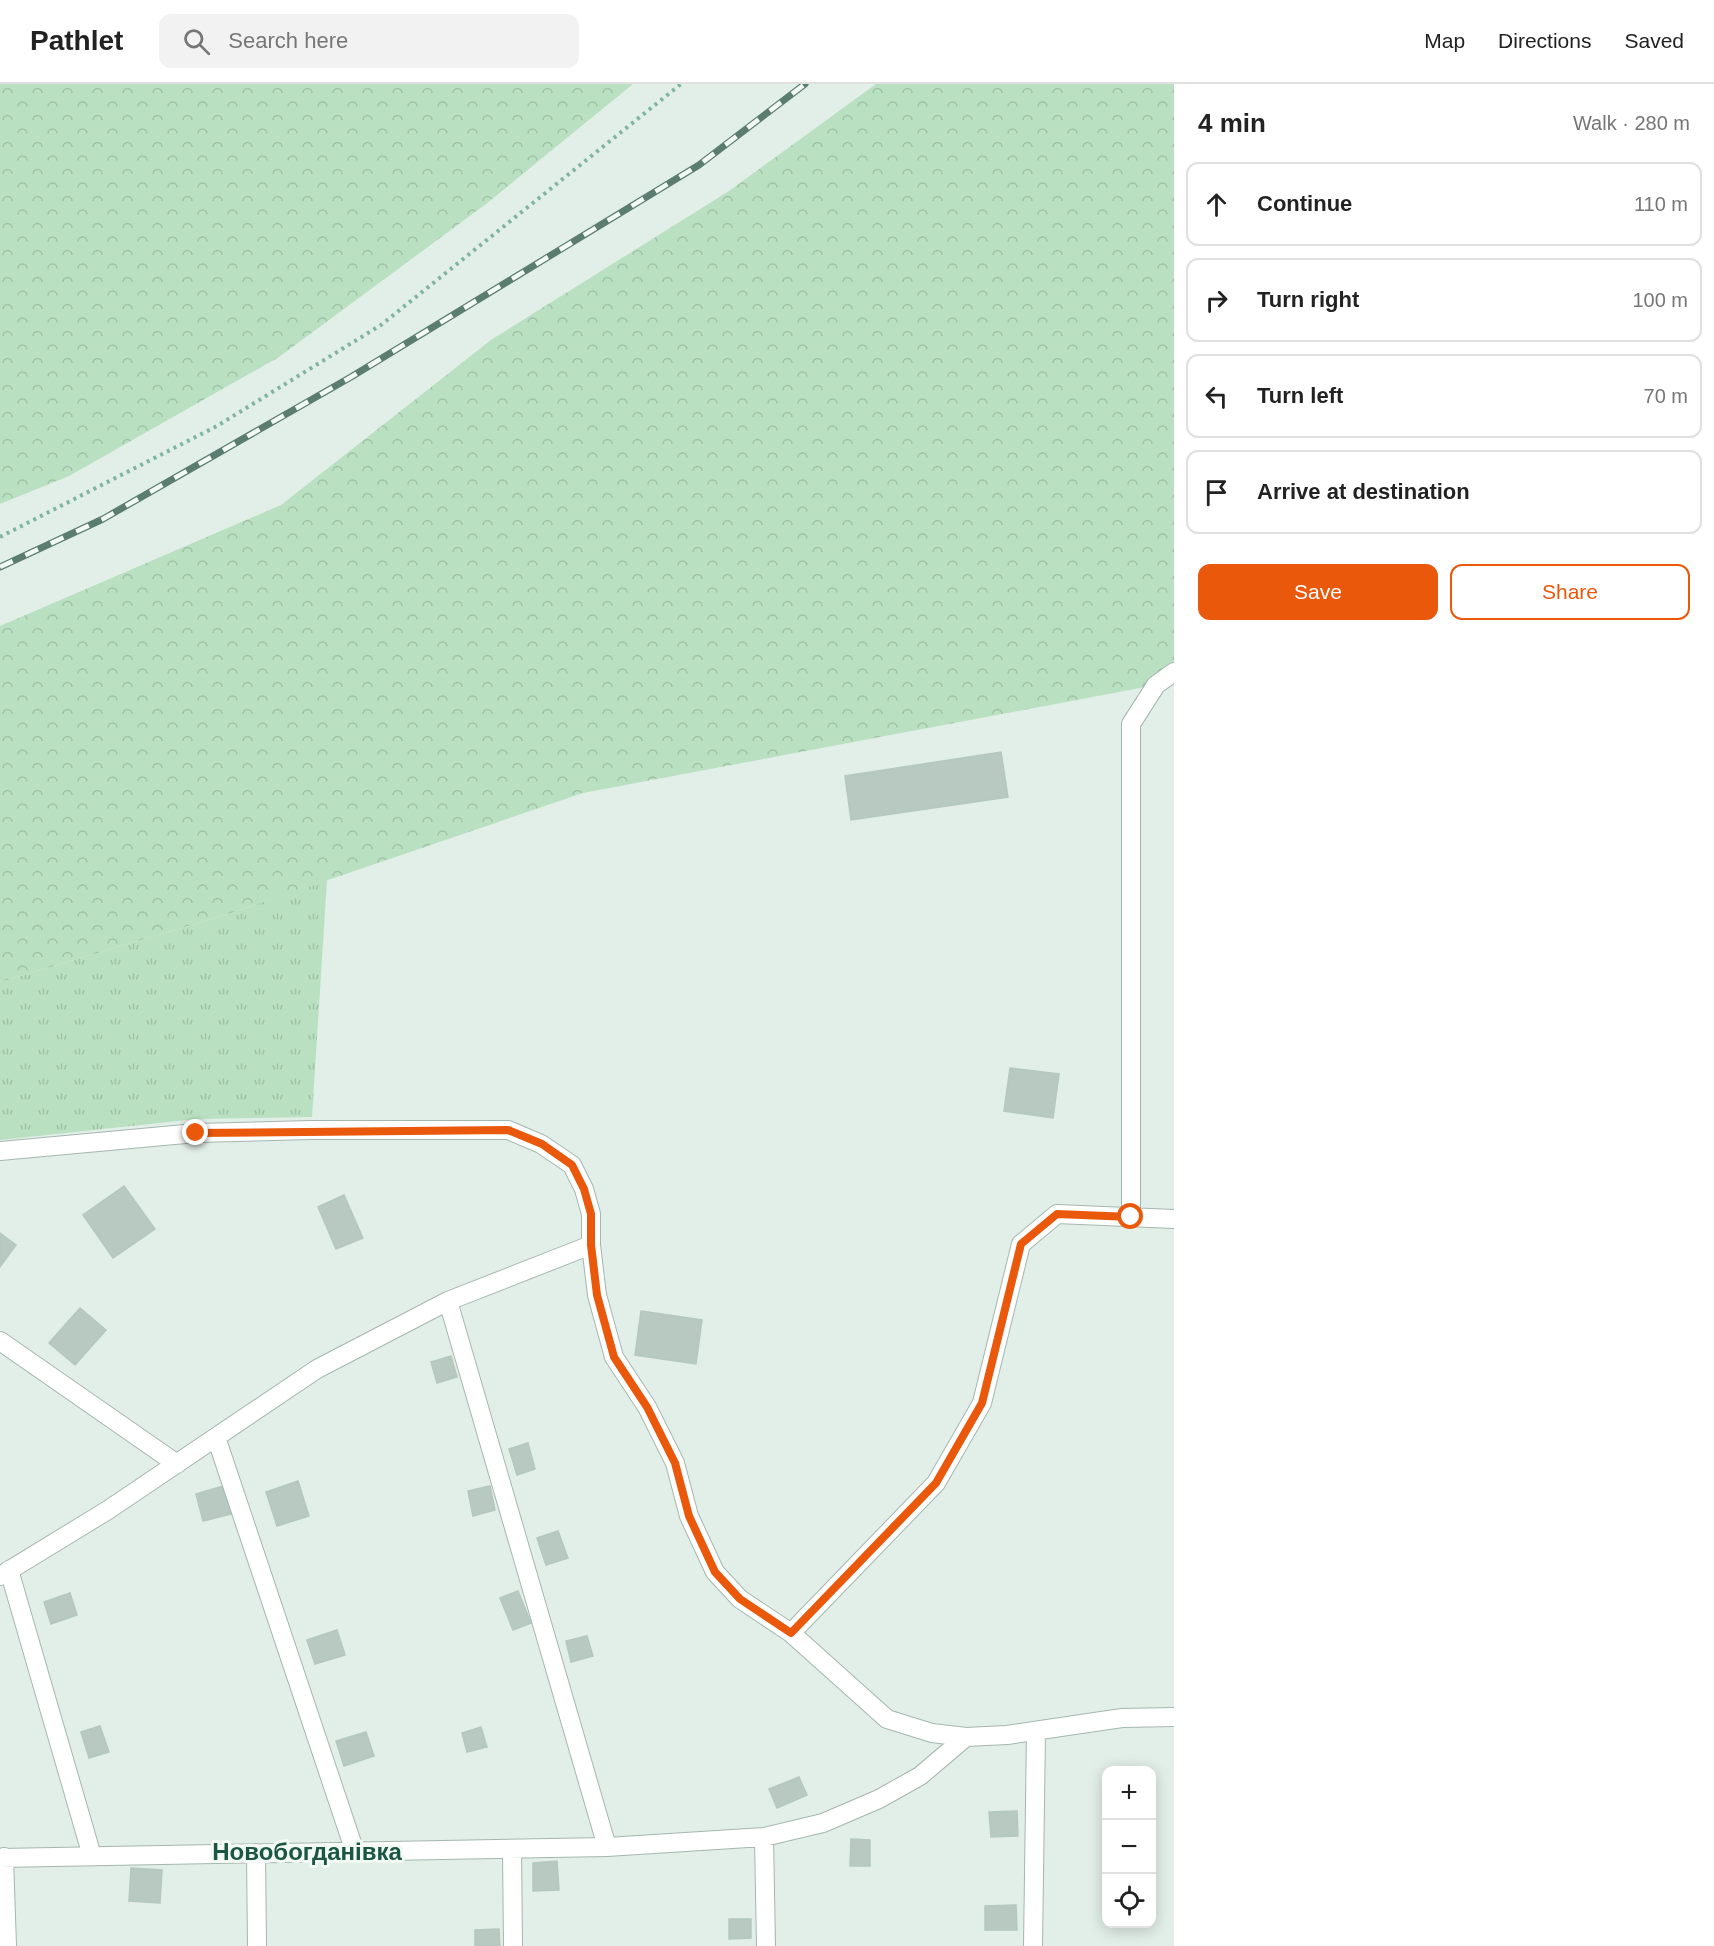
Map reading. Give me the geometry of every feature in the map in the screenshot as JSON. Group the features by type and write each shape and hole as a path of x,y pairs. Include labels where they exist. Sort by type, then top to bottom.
{"street":[{"path":"1131,1217 1131,724 1156,685 1174,672"},
{"path":"0,1151 196,1133 508,1130 542,1144 572,1165 584,1189 591,1214 591,1245 597,1295 614,1357 647,1407 675,1463 689,1516 715,1572 740,1599 791,1633 887,1719 932,1733 966,1737 1036,1731 1122,1718 1174,1717"},
{"path":"791,1633 936,1483 982,1403 1021,1244 1057,1214 1174,1219"},
{"path":"92,1856 5,1573 177,1464 317,1369 448,1301 591,1245"},
{"path":"448,1301 608,1847"},
{"path":"0,1341 177,1464"},
{"path":"216,1437 355,1852"},
{"path":"1033,1946 1036,1731"},
{"path":"7,1946 2,1857 608,1847 764,1837 823,1823 879,1799 920,1776 966,1737"},
{"path":"764,1837 766,1946"},
{"path":"512,1849 513,1946"},
{"path":"256,1853 257,1946"}],"path":[{"path":"0,537 217,426 381,325 681,84"}],"green space":[{"path":"0,84 633,84 486,204 279,357 69,476 0,504"},
{"path":"876,84 1174,84 1174,672 1156,685 583,793 228,914 0,982 0,626 281,505 491,340 729,191"},
{"path":"327,880 312,1117 197,1119 0,1140 0,982 228,914"}],"building":[{"path":"1001,752 1008,797 851,820 845,776"},
{"path":"1010,1068 1059,1074 1053,1118 1004,1111"},
{"path":"124,1186 155,1229 113,1258 83,1215"},
{"path":"344,1195 363,1238 336,1249 318,1207"},
{"path":"0,1233 16,1245 0,1267"},
{"path":"80,1308 106,1330 75,1365 49,1343"},
{"path":"641,1311 702,1320 696,1364 635,1355"},
{"path":"451,1356 457,1377 437,1383 431,1362"},
{"path":"528,1443 535,1469 517,1475 509,1449"},
{"path":"298,1481 309,1516 277,1526 266,1492"},
{"path":"227,1485 235,1513 203,1521 196,1494"},
{"path":"490,1486 495,1510 473,1516 468,1491"},
{"path":"558,1531 568,1558 546,1565 537,1538"},
{"path":"518,1591 531,1623 513,1630 500,1598"},
{"path":"70,1593 77,1615 51,1624 44,1602"},
{"path":"337,1630 345,1655 315,1664 307,1640"},
{"path":"587,1636 593,1656 571,1662 566,1641"},
{"path":"100,1726 109,1752 89,1758 81,1732"},
{"path":"481,1727 487,1747 467,1752 462,1733"},
{"path":"366,1732 374,1756 344,1766 336,1741"},
{"path":"799,1777 807,1795 777,1808 769,1789"},
{"path":"1017,1811 1018,1836 991,1837 989,1812"},
{"path":"851,1839 870,1840 870,1866 850,1866"},
{"path":"557,1861 559,1890 533,1891 533,1863"},
{"path":"131,1868 162,1870 160,1903 129,1901"},
{"path":"1016,1905 1017,1930 985,1930 985,1906"},
{"path":"729,1919 751,1919 751,1938 729,1939"},
{"path":"499,1929 500,1946 475,1946 475,1930"}],"railway":[{"path":"0,567 103,519 351,377 699,165 805,84"}],"district":[{"name":"Новобогданівка","path":"307,1851"}],"route":[{"path":"196,1133 311,1130 508,1130 542,1144 572,1165 584,1189 591,1214 591,1245 597,1295 614,1357 647,1407 675,1463 689,1516 715,1572 740,1599 791,1633 936,1483 982,1403 1021,1244 1057,1214 1131,1217"}]}
